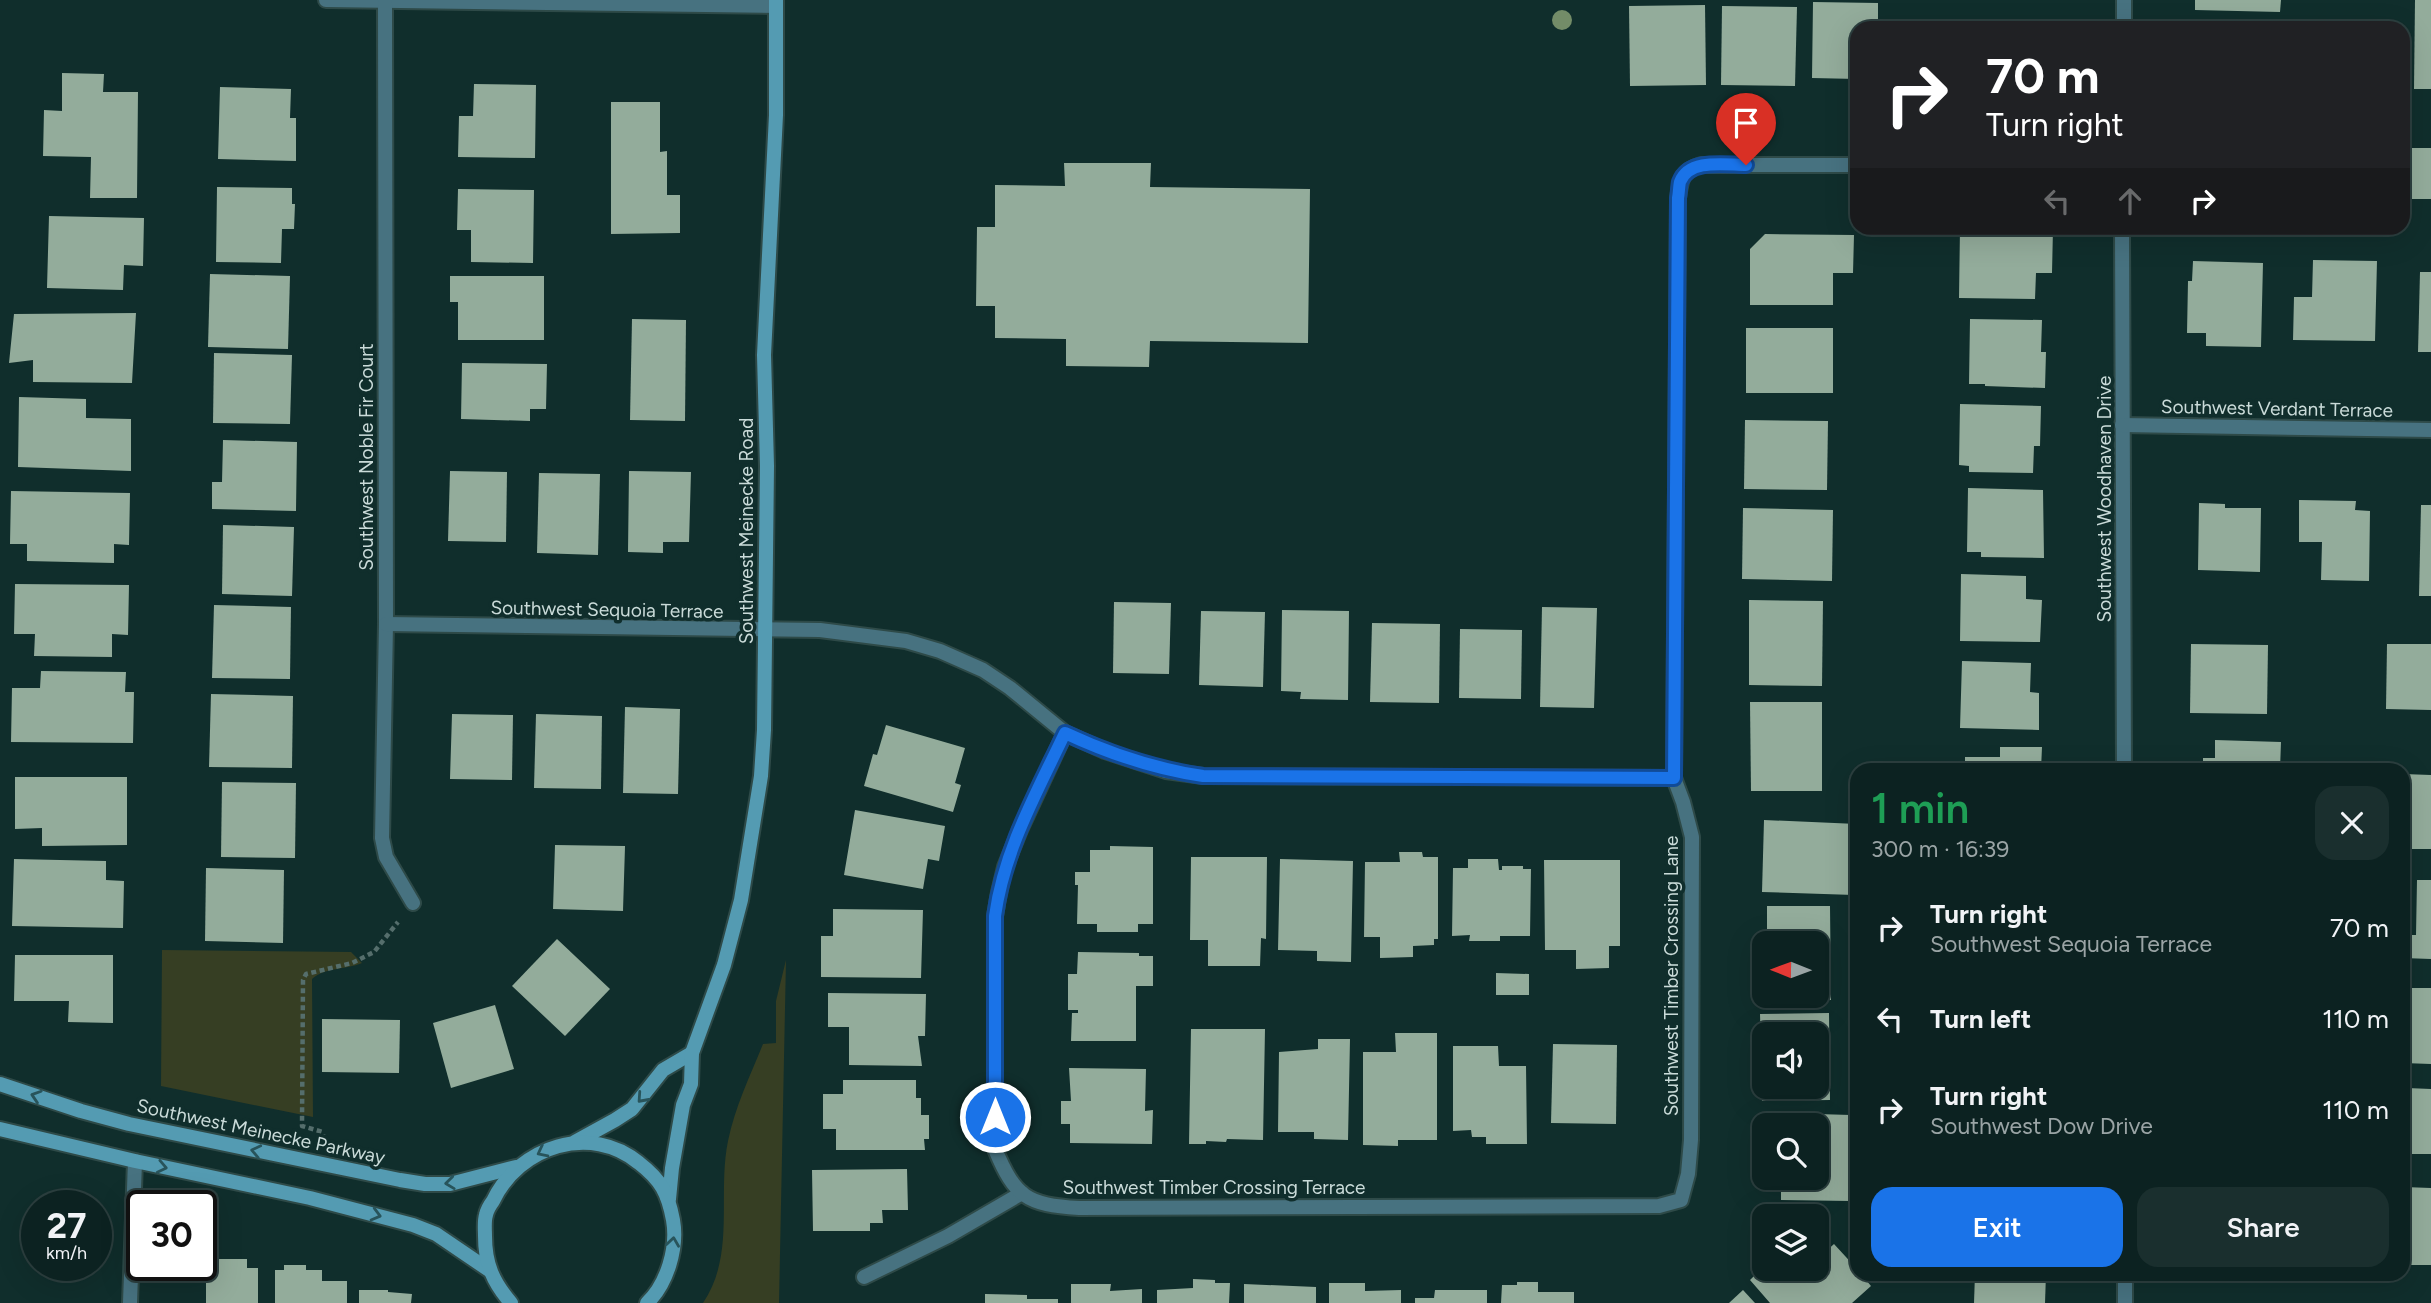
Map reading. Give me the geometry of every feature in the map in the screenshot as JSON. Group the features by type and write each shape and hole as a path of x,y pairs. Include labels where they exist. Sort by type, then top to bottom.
{"main road":[{"name":"Southwest Meinecke Road","path":"669,1199 671,1168 683,1105 691,1084 692,1053 724,965 741,900 753,837 764,730 767,466 764,355 776,115 776,3"},
{"path":"573,1143 632,1109 663,1070 692,1053"},
{"name":"Southwest Meinecke Parkway","path":"0,1084 129,1124 425,1184 450,1184 516,1167"},
{"path":"0,1129 310,1198 413,1225 436,1234 489,1270"},
{"path":"511,1303 499,1289 489,1270 485,1252 485,1215 498,1188 516,1167 547,1148 573,1143 599,1143 631,1156 656,1177 669,1199 675,1230 670,1265 647,1303"}],"street":[{"path":"326,0 385,3 776,3"},
{"path":"2124,0 2124,21"},
{"name":"Southwest Noble Fir Court","path":"385,3 386,624 382,838 386,857 413,903"},
{"name":"Southwest Timber Crossing Lane","path":"1681,1200 1688,1174 1691,1140 1692,836 1674,778 1678,198 1681,181 1689,169 1710,165 1850,165"},
{"name":"Southwest Woodhaven Drive","path":"2122,235 2124,763"},
{"name":"Southwest Verdant Terrace","path":"2122,425 2431,430"},
{"name":"Southwest Sequoia Terrace","path":"386,624 820,630 906,641 940,650 983,670 1010,688 1065,733 1140,763 1167,771 1203,776 1674,778"},
{"path":"864,1277 948,1236 1022,1193 1010,1182 995,1149 995,916 1005,867 1065,733"},
{"path":"130,1303 135,1161"},
{"name":"Southwest Timber Crossing Terrace","path":"1022,1193 1035,1203 1079,1208 1659,1206 1681,1200"},
{"path":"2125,1281 2125,1303"}],"path":[{"path":"323,1165 323,1132 302,1125 303,980 306,974 352,963 374,952 413,903"}],"green space":[{"path":"162,950 351,952 362,963 323,972 312,979 313,1117 161,1086"},
{"path":"786,960 779,1303 703,1303 713,1284 723,1244 725,1161 731,1128 763,1044 776,1043 776,1001"}],"building":[{"path":"2195,0 2281,0 2280,12 2195,10"},
{"path":"2415,0 2431,0 2431,89 2414,89"},
{"path":"1813,2 1878,3 1878,21 1850,21 1850,79 1812,78"},
{"path":"1705,5 1706,85 1630,86 1629,6"},
{"path":"1722,6 1797,7 1795,86 1721,85"},
{"path":"62,73 104,74 103,92 138,92 137,198 90,198 91,157 43,156 44,110 62,111"},
{"path":"474,84 536,85 535,158 458,157 459,116 473,116"},
{"path":"220,87 291,89 290,118 296,118 296,161 218,159"},
{"path":"611,102 660,102 660,152 667,151 667,195 680,195 680,233 611,234"},
{"path":"2410,148 2431,148 2431,199 2410,199"},
{"path":"1064,163 1151,163 1150,187 1310,189 1308,343 1150,341 1149,367 1066,366 1066,339 995,338 995,306 976,306 977,227 995,227 995,185 1065,186"},
{"path":"217,187 292,188 292,204 295,204 294,229 282,229 281,263 216,262"},
{"path":"458,189 534,190 533,263 471,262 471,230 457,230"},
{"path":"49,216 144,218 143,266 124,265 123,290 47,288"},
{"path":"1765,234 1854,235 1853,273 1833,273 1833,305 1750,305 1750,249"},
{"path":"1960,235 2053,235 2052,273 2036,273 2035,299 1959,298"},
{"path":"2313,260 2377,261 2375,341 2293,340 2294,297 2312,297"},
{"path":"2193,261 2263,263 2261,347 2206,346 2206,333 2187,333 2188,281 2192,281"},
{"path":"2420,272 2431,272 2431,352 2418,352"},
{"path":"210,274 290,276 288,349 208,347"},
{"path":"450,276 544,276 544,340 458,340 458,302 450,302"},
{"path":"136,313 132,383 33,382 33,360 9,363 14,314"},
{"path":"632,319 686,320 685,421 630,420"},
{"path":"1970,319 2042,320 2041,352 2046,352 2045,388 1969,384"},
{"path":"1746,328 1833,328 1833,393 1746,393"},
{"path":"214,353 292,355 290,424 213,423"},
{"path":"462,363 547,364 546,409 530,409 530,421 461,419"},
{"path":"19,397 86,399 86,418 131,419 131,471 18,467"},
{"path":"1960,404 2041,406 2040,446 2034,446 2033,473 1969,472 1969,466 1959,465"},
{"path":"1745,420 1828,421 1827,490 1744,489"},
{"path":"223,440 297,442 296,511 212,509 212,482 222,482"},
{"path":"450,471 507,472 506,542 448,541"},
{"path":"629,471 691,472 689,542 663,542 663,553 628,552"},
{"path":"539,473 600,474 598,555 537,553"},
{"path":"1968,488 2043,490 2044,558 1981,557 1981,552 1967,552"},
{"path":"11,491 130,493 129,545 114,544 114,563 27,561 27,544 10,544"},
{"path":"2299,500 2356,501 2355,510 2370,511 2369,581 2321,580 2322,542 2299,542"},
{"path":"2199,503 2225,504 2225,508 2261,508 2260,572 2198,570"},
{"path":"2421,505 2431,505 2431,596 2419,596"},
{"path":"1743,508 1833,510 1832,581 1742,579"},
{"path":"223,525 294,527 292,596 222,594"},
{"path":"1961,574 2026,576 2026,599 2042,600 2040,642 1960,641"},
{"path":"15,584 129,585 128,635 112,634 112,657 34,656 35,634 14,634"},
{"path":"1749,600 1823,601 1822,686 1749,685"},
{"path":"1114,602 1171,603 1169,674 1113,673"},
{"path":"214,605 291,607 290,679 212,678"},
{"path":"1542,607 1597,608 1594,708 1540,707"},
{"path":"1282,610 1349,611 1348,700 1300,699 1301,692 1281,691"},
{"path":"1201,611 1265,612 1263,687 1199,685"},
{"path":"1372,623 1440,624 1439,703 1370,702"},
{"path":"1460,629 1522,630 1521,699 1459,698"},
{"path":"2191,644 2268,645 2267,714 2190,713"},
{"path":"2387,644 2431,644 2431,710 2386,709"},
{"path":"1962,661 2031,663 2030,692 2039,693 2039,730 1960,728"},
{"path":"41,671 126,672 125,692 134,692 133,743 11,742 12,688 40,688"},
{"path":"211,694 293,696 292,768 209,767"},
{"path":"1750,702 1822,702 1822,791 1751,791"},
{"path":"625,707 680,709 678,794 623,793"},
{"path":"452,714 513,715 512,780 450,779"},
{"path":"536,714 602,716 601,789 534,788"},
{"path":"886,725 965,748 955,783 961,785 953,812 864,786 873,754 877,755"},
{"path":"2215,740 2281,742 2280,763 2203,763 2203,758 2215,758"},
{"path":"2000,747 2042,747 2041,763 1965,763 1965,757 2000,757"},
{"path":"2410,774 2431,775 2431,849 2410,849"},
{"path":"15,777 127,777 127,845 42,846 42,828 15,829"},
{"path":"222,782 296,783 295,858 221,857"},
{"path":"855,810 945,826 939,861 928,859 923,889 844,875"},
{"path":"1764,820 1850,824 1850,895 1762,892"},
{"path":"555,845 625,846 623,911 553,909"},
{"path":"1110,846 1153,847 1153,924 1138,924 1138,932 1097,932 1097,924 1077,924 1078,885 1075,885 1075,872 1090,872 1090,850 1110,850"},
{"path":"1399,852 1422,852 1423,857 1438,857 1438,939 1434,939 1434,945 1413,946 1413,957 1380,958 1380,937 1364,937 1365,862 1400,862"},
{"path":"1191,857 1267,857 1266,939 1261,938 1260,966 1208,966 1208,940 1190,940"},
{"path":"14,859 106,861 106,880 124,881 123,928 12,926"},
{"path":"1280,859 1353,861 1351,962 1317,961 1317,951 1278,950"},
{"path":"1468,859 1498,859 1499,870 1502,870 1502,866 1523,866 1523,869 1531,869 1530,936 1500,936 1500,941 1469,941 1470,935 1452,936 1453,868 1468,868"},
{"path":"1544,860 1620,860 1620,946 1609,946 1609,968 1576,969 1576,950 1545,950"},
{"path":"206,868 284,870 283,943 205,941"},
{"path":"2417,880 2431,880 2431,959 2410,958 2410,935 2416,935"},
{"path":"1767,906 1830,906 1831,1000 1829,931 1767,931"},
{"path":"833,909 923,910 921,978 821,977 821,936 833,936"},
{"path":"557,939 610,989 565,1036 512,986"},
{"path":"1078,952 1139,953 1139,956 1153,956 1153,986 1136,986 1136,1041 1071,1041 1072,1013 1078,1013 1078,1010 1068,1010 1068,974 1077,974"},
{"path":"15,955 113,955 113,1023 68,1022 69,1001 14,1001"},
{"path":"1496,973 1529,974 1529,995 1496,995"},
{"path":"2410,988 2431,988 2431,1064 2410,1063"},
{"path":"828,993 926,994 925,1036 918,1036 922,1066 849,1065 849,1027 828,1027"},
{"path":"495,1005 514,1069 451,1088 433,1023"},
{"path":"1829,1013 1830,1100 1762,1101 1829,1099 1829,1022 1760,1022 1760,1014"},
{"path":"322,1019 400,1020 399,1073 322,1072"},
{"path":"1191,1029 1265,1029 1263,1140 1227,1139 1226,1142 1189,1144"},
{"path":"1395,1033 1437,1033 1437,1140 1398,1140 1398,1146 1363,1145 1363,1052 1396,1052"},
{"path":"1318,1039 1350,1039 1348,1140 1314,1139 1314,1132 1278,1132 1279,1052 1318,1049"},
{"path":"1553,1044 1617,1045 1616,1124 1551,1123"},
{"path":"1453,1046 1498,1046 1499,1066 1526,1066 1527,1144 1486,1144 1486,1137 1472,1137 1471,1130 1453,1131"},
{"path":"1069,1068 1146,1069 1145,1111 1153,1110 1152,1144 1070,1143 1070,1124 1061,1124 1061,1101 1071,1101"},
{"path":"843,1080 916,1080 916,1098 921,1098 921,1115 929,1115 929,1139 924,1139 925,1150 836,1150 836,1129 823,1129 823,1094 843,1094"},
{"path":"2410,1088 2431,1089 2431,1154 2410,1154"},
{"path":"1829,1114 1850,1115 1850,1201 1781,1200 1781,1190 1829,1190"},
{"path":"907,1169 908,1210 882,1210 883,1223 870,1223 870,1231 813,1231 812,1170"},
{"path":"2410,1187 2431,1188 2431,1265 2410,1265"},
{"path":"1834,1244 1850,1261 1850,1281 1867,1281 1871,1286 1852,1303 1770,1303 1750,1280 1829,1281 1829,1249"},
{"path":"217,1259 247,1259 247,1268 258,1268 258,1303 206,1303 206,1281 217,1281"},
{"path":"284,1265 306,1265 306,1270 322,1270 322,1281 347,1281 347,1303 275,1303 275,1270 284,1270"},
{"path":"1193,1279 1230,1283 1229,1303 1157,1303 1157,1290 1193,1288"},
{"path":"1975,1281 2046,1281 2045,1303 1974,1303"},
{"path":"1517,1282 1538,1282 1538,1292 1574,1292 1574,1303 1501,1303 1502,1285 1517,1285"},
{"path":"1329,1283 1365,1283 1365,1291 1401,1290 1401,1303 1329,1303"},
{"path":"1071,1284 1111,1284 1110,1291 1142,1289 1142,1303 1071,1303"},
{"path":"1244,1284 1316,1287 1316,1303 1244,1303"},
{"path":"359,1290 388,1290 412,1294 411,1303 359,1303"},
{"path":"1435,1290 1487,1290 1487,1303 1415,1303 1415,1298 1434,1298"},
{"path":"1743,1290 1755,1303 1729,1303"},
{"path":"985,1294 1027,1295 1027,1299 1058,1299 1058,1303 985,1303"}],"route":[{"path":"995,1117 995,916 999,891 1005,867 1020,830 1065,733 1140,763 1167,771 1203,776 1674,778 1678,198 1681,181 1689,169 1701,165 1746,165"}]}
